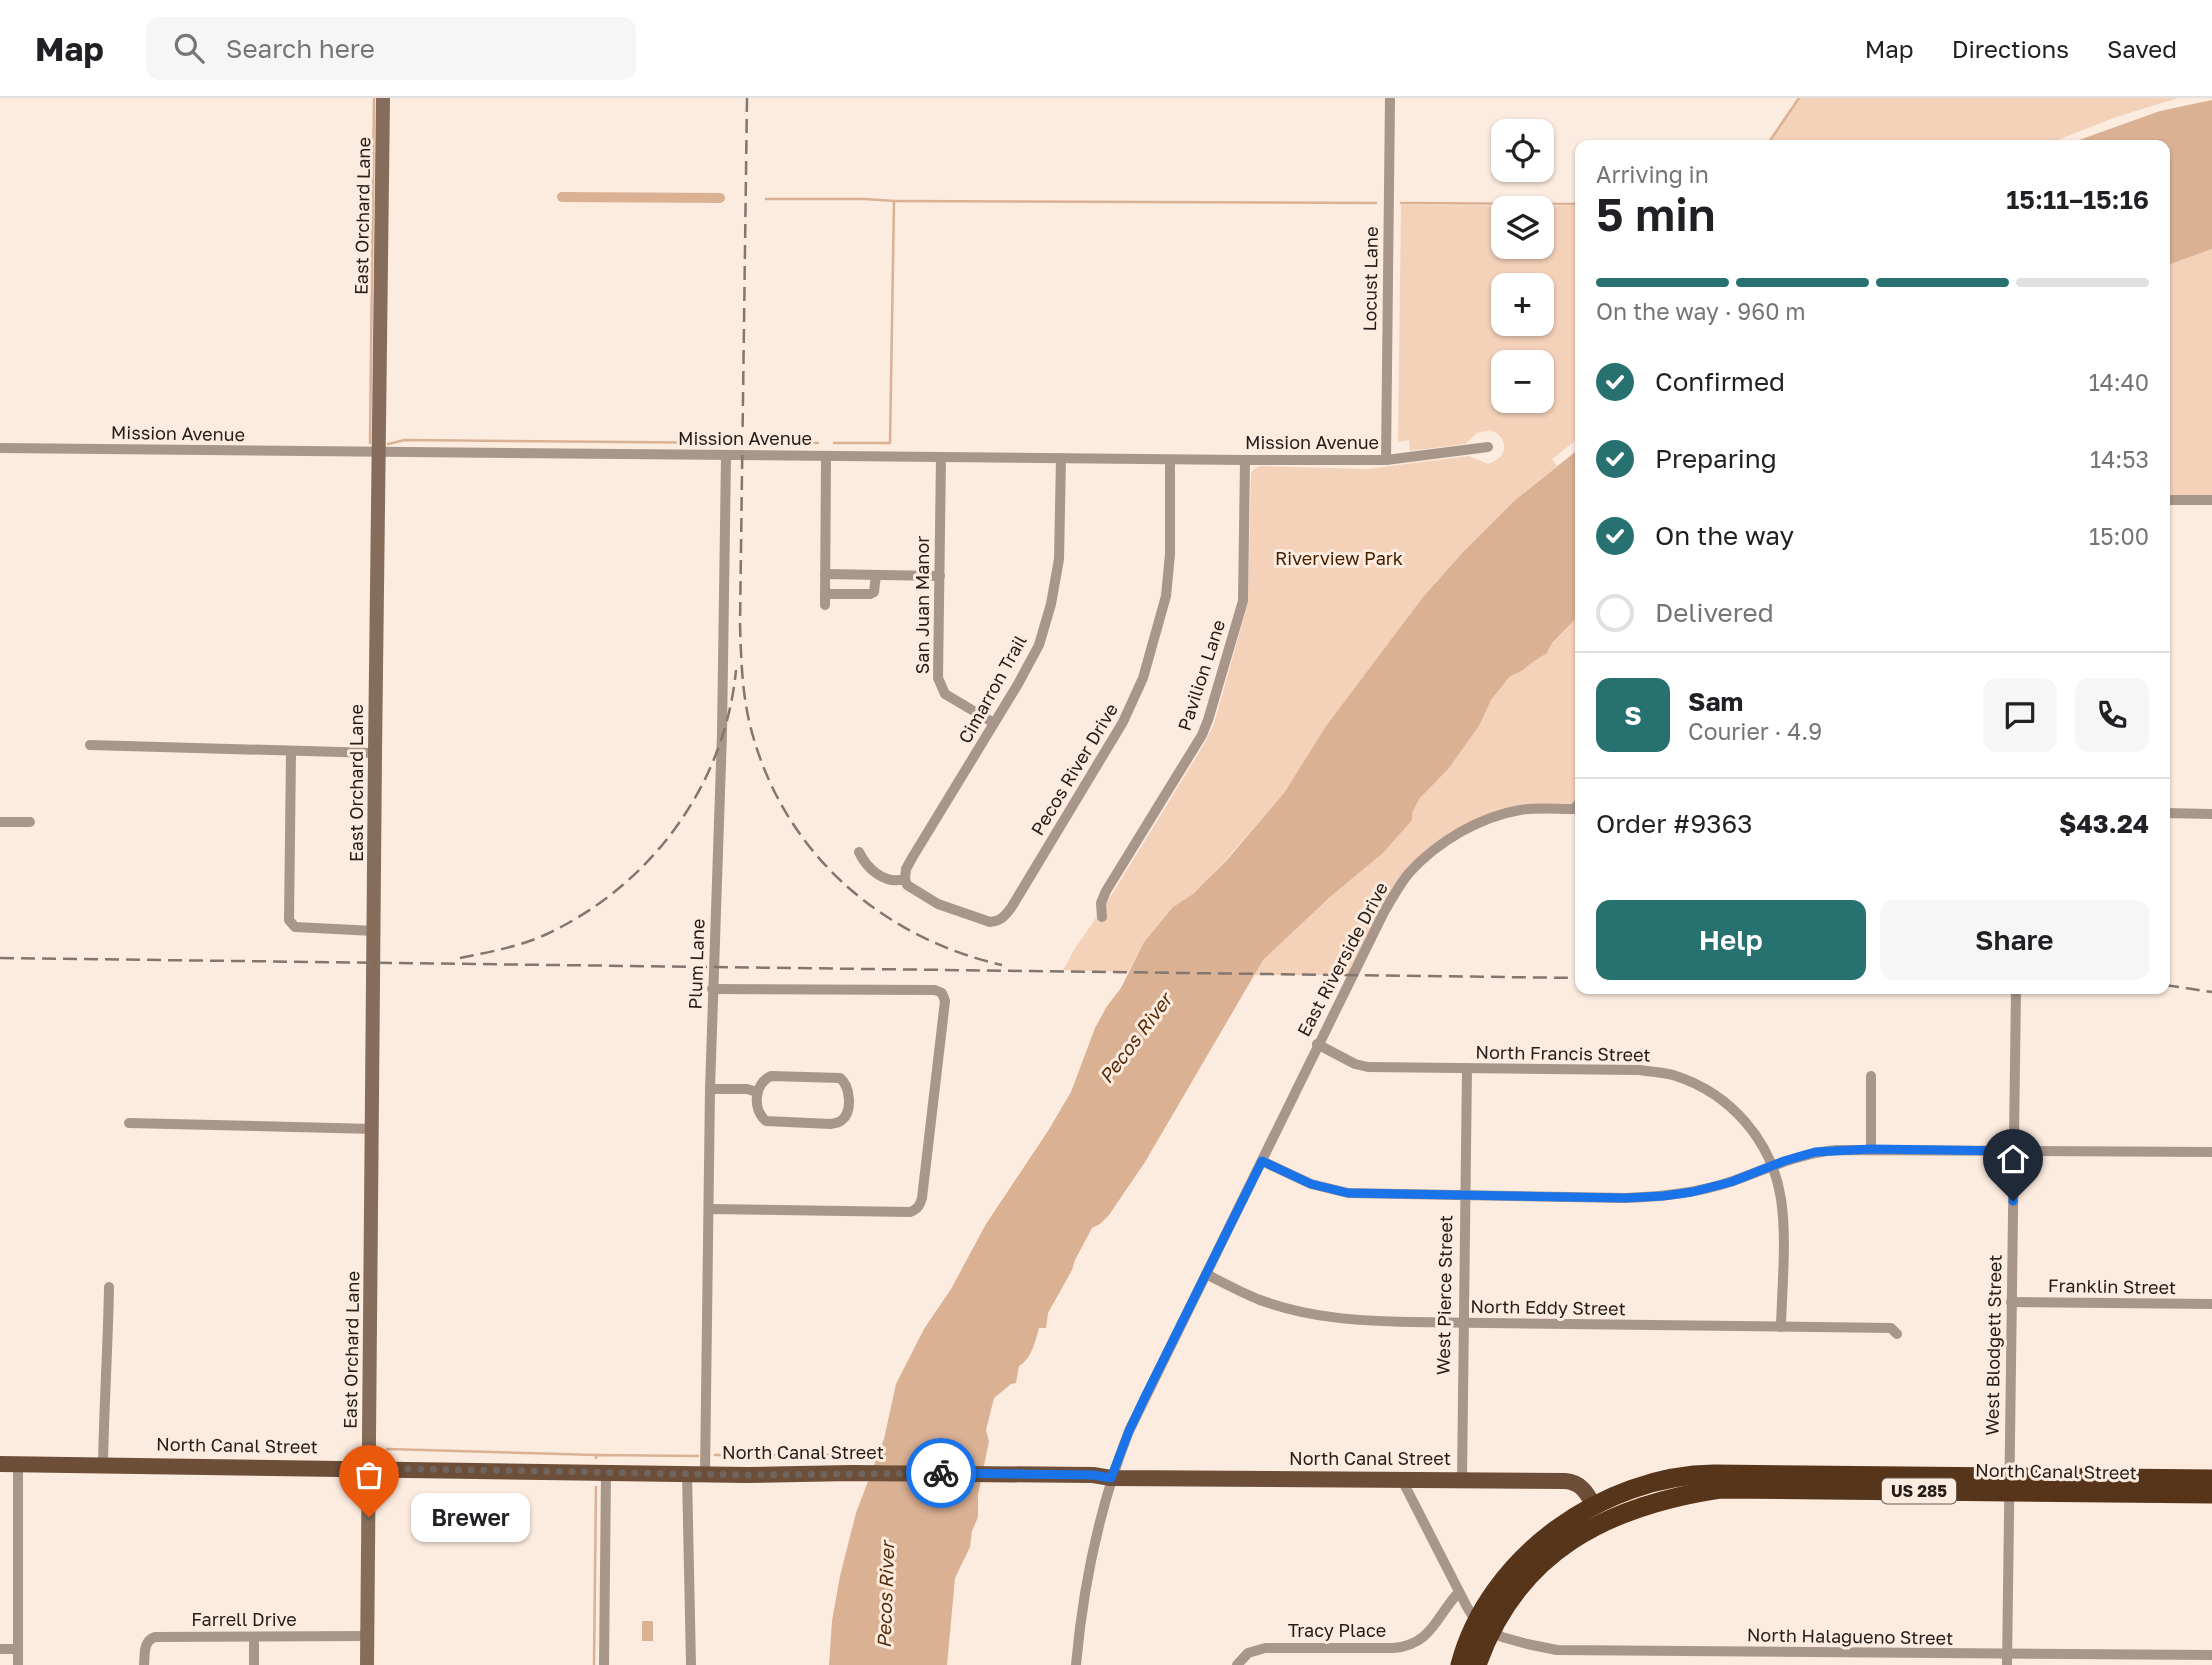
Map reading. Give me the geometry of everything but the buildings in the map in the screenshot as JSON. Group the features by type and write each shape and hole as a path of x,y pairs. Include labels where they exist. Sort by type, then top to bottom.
{"highway":[{"name":"North Canal Street","path":"1484,1626 1503,1580 1529,1551 1556,1529 1594,1506 1626,1492 1703,1474 2212,1494"},
{"name":"North Canal Street","path":"1484,1626 1552,1554 1587,1531 1629,1511 1663,1500 1720,1489 2212,1479"},
{"path":"1594,1506 1599,1510 1629,1511"},
{"name":"US 285","path":"1460,1665 1484,1626"},
{"name":"US 285","path":"1477,1665 1484,1626"}],"main road":[{"name":"North Canal Street","path":"0,1464 687,1474 1093,1475 1111,1478 1573,1482 1580,1485 1594,1506"}],"street":[{"name":"East Orchard Lane","path":"368,1665 383,98"},
{"name":"Locust Lane","path":"1386,460 1390,98"},
{"name":"Mission Avenue","path":"0,448 1386,460 1488,447"},
{"name":"Plum Lane","path":"705,1474 712,989 722,733 726,456"},
{"path":"826,456 825,600 870,594 876,587 876,575"},
{"name":"San Juan Manor","path":"941,457 938,678 945,694 994,723"},
{"name":"Cimarron Trail","path":"905,879 906,869 912,858 1034,656 1051,604 1059,559 1060,458"},
{"name":"Pecos River Drive","path":"859,852 864,863 882,876 897,882 905,879 907,886 938,904 982,920 998,921 1004,918 1124,722 1143,678 1166,596 1170,554 1170,460"},
{"name":"Pavilion Lane","path":"1102,917 1101,903 1106,891 1202,735 1208,720 1243,601 1245,460"},
{"path":"2170,499 2212,500"},
{"path":"825,574 940,576"},
{"path":"90,745 375,753"},
{"path":"291,752 289,920 295,927 374,931"},
{"name":"East Riverside Drive","path":"1076,1665 1084,1601 1111,1478 1129,1431 1383,914 1418,864 1450,839 1486,820 1519,810 1575,807"},
{"path":"2170,813 2212,814"},
{"path":"0,822 30,822"},
{"path":"709,1209 910,1212 916,1209 922,1198 945,1001 942,993 935,990 712,989"},
{"name":"West Blodgett Street","path":"2007,1660 2016,994"},
{"name":"North Francis Street","path":"1317,1044 1355,1064 1368,1067 1639,1070 1673,1075 1716,1095 1755,1133 1772,1165 1783,1216 1781,1327"},
{"name":"West Pierce Street","path":"1462,1480 1467,1068"},
{"path":"771,1076 835,1076 847,1084 848,1108 842,1120 831,1124 771,1122 762,1117 759,1111 757,1092 761,1082 771,1076"},
{"path":"1871,1076 1871,1149"},
{"path":"710,1089 747,1089 757,1092"},
{"path":"129,1123 373,1129"},
{"path":"1262,1161 1311,1184 1348,1193 1663,1196 1731,1182 1772,1165 1815,1152 1871,1149 2212,1152"},
{"name":"North Eddy Street","path":"1206,1274 1258,1299 1311,1314 1362,1321 1891,1328 1897,1334"},
{"path":"103,1465 109,1287"},
{"name":"Franklin Street","path":"2011,1302 2212,1304"},
{"path":"18,1464 18,1665"},
{"path":"604,1665 606,1473"},
{"path":"687,1474 691,1665"},
{"path":"1402,1480 1459,1592 1484,1626"},
{"name":"Tracy Place","path":"1237,1665 1248,1653 1265,1648 1393,1648 1412,1645 1431,1630 1447,1604 1459,1592"},
{"name":"North Halagueno Street","path":"1484,1626 1527,1644 1556,1650 2007,1660 2212,1655"},
{"name":"Farrell Drive","path":"144,1665 146,1643 155,1637 368,1636"},
{"path":"254,1637 254,1665"},
{"path":"0,1649 18,1649"}],"green space":[{"path":"1800,98 2178,98 2116,117 2058,140 1771,140"},
{"name":"Riverview Park","path":"1401,205 1491,206 1491,259 1554,259 1554,206 1575,206 1575,441 1552,459 1557,466 1514,501 1423,597 1326,726 1284,793 1208,880 1173,907 1144,942 1128,972 1063,970 1111,896 1214,724 1248,603 1251,473 1260,466 1367,469 1469,456 1488,464 1500,457 1504,442 1497,433 1490,430 1477,433 1465,444 1410,451 1409,440 1398,442"},
{"path":"2212,249 2212,500 2170,500 2170,264"},
{"path":"1575,619 1574,809 1537,808 1487,820 1418,864 1352,975 1253,975 1263,960 1330,897 1383,853 1420,798 1449,768 1479,726 1491,700 1510,675 1522,671 1547,653 1552,643"}],"water":[{"path":"2212,100 2212,249 2170,264 2170,140 2079,140 2160,111"},
{"name":"Pecos River","path":"1575,452 1575,619 1552,643 1547,653 1510,676 1491,700 1479,726 1449,768 1420,798 1412,813 1412,820 1383,853 1330,897 1263,960 1145,1162 1109,1215 1092,1228 1048,1313 1046,1328 1039,1328 1030,1354 1019,1366 1016,1383 994,1398 986,1430 989,1441 978,1495 978,1517 972,1531 970,1547 955,1578 947,1665 829,1665 832,1621 840,1576 856,1513 884,1439 896,1384 924,1329 951,1289 986,1224 1071,1092 1095,1028 1121,988 1144,942 1173,907 1193,894 1226,861 1284,793 1326,726 1423,597 1514,501"},
{"path":"642,1621 653,1621 653,1641 642,1641"}],"waterway":[{"path":"370,443 374,98"},
{"path":"1770,140 1799,98"},
{"path":"562,197 720,198"},
{"path":"766,199 894,201 890,443 834,443"},
{"path":"894,201 1376,203"},
{"path":"1401,203 1575,204"},
{"path":"388,444 405,440 738,443"},
{"path":"750,443 818,443"},
{"path":"387,1449 596,1455"},
{"path":"596,1458 596,1455 698,1456"},
{"path":"715,1455 845,1455"},
{"path":"594,1665 596,1487"}],"railway":[{"path":"747,98 740,624 741,662 750,725 765,770 785,811 811,848 842,881 876,910 915,933 957,952 1002,965"},
{"path":"460,958 515,946 547,934 585,913 619,888 650,859 676,827 699,791 716,753 729,712 736,670"},
{"path":"0,958 1575,978"},
{"path":"2170,986 2212,992"}],"way so far":[{"path":"369,1517 369,1468 747,1475 941,1473"}],"place":[{"name":"Brewer","path":"369,1517"}],"route":[{"path":"941,1473 1093,1475 1111,1478 1145,1397 1262,1161 1311,1184 1348,1193 1625,1198 1692,1192 1731,1182 1815,1152 1871,1149 2013,1151 2013,1201"}]}
